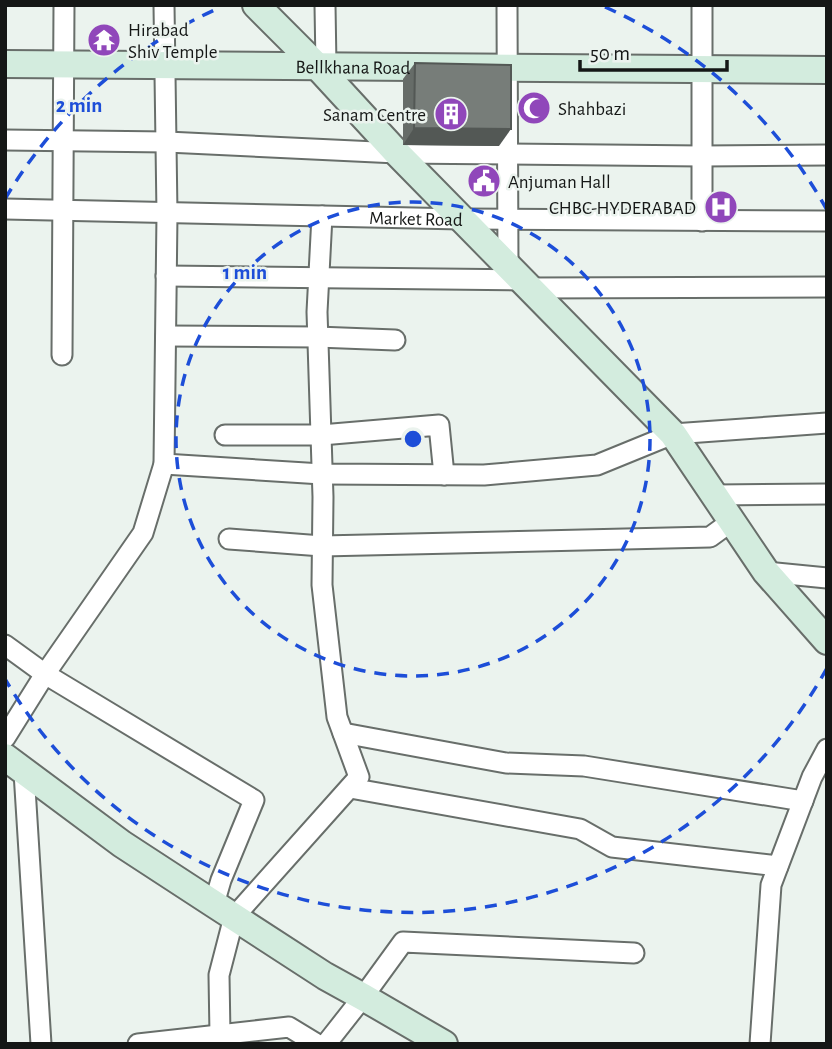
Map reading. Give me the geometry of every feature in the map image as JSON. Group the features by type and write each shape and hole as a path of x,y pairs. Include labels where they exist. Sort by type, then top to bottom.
{"street":[{"path":"62,355 64,5"},
{"path":"5,737 45,674 143,533 164,464 167,142 164,5"},
{"path":"256,5 321,66 397,153 673,434 766,572 827,641"},
{"path":"321,66 325,5"},
{"path":"506,5 508,219 520,278"},
{"path":"702,5 702,220"},
{"name":"Bellkhana Road","path":"5,64 827,70"},
{"path":"5,140 167,142 397,153 827,155"},
{"name":"Market Road","path":"5,209 461,219 827,221"},
{"path":"224,910 359,777 337,717 322,585 317,276 322,216"},
{"path":"166,276 520,278 827,287"},
{"path":"166,336 395,340"},
{"path":"164,464 322,474 484,475 597,465 673,434 827,423"},
{"path":"225,435 321,435 439,425 443,475"},
{"path":"715,495 827,494"},
{"path":"229,539 322,546 710,537 732,521"},
{"path":"766,572 827,578"},
{"path":"5,645 45,674 254,800 221,880 224,910 219,975 221,1039"},
{"path":"343,733 506,763 584,766 803,802"},
{"path":"760,1044 771,885 812,777 827,749"},
{"path":"15,764 122,844 325,976 444,1044"},
{"path":"15,764 41,1044"},
{"path":"350,788 580,829 612,847 778,866"},
{"path":"326,1044 403,942 634,953"},
{"path":"138,1044 221,1039 289,1027 317,1044"}],"building":[{"name":"Sanam Centre","path":"415,63 511,65 511,129 414,128"}],"place":[{"name":"Hirabad Shiv Temple","path":"104,40"},
{"name":"Shahbazi","path":"534,108"},
{"name":"Sanam Centre","path":"451,114"},
{"name":"Anjuman Hall","path":"484,181"},
{"name":"CHBC-HYDERABAD","path":"721,207"}]}
